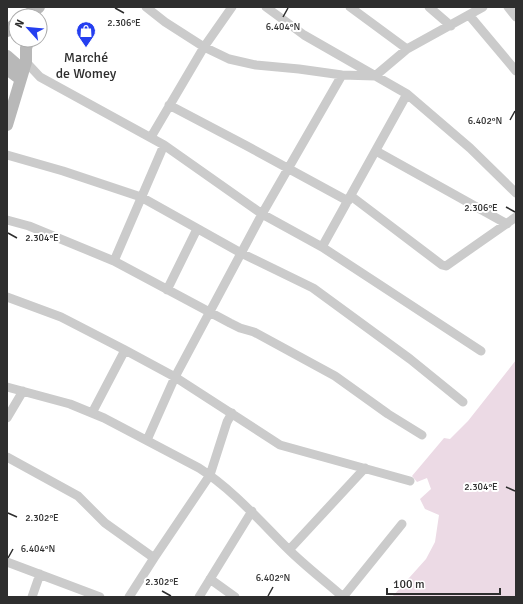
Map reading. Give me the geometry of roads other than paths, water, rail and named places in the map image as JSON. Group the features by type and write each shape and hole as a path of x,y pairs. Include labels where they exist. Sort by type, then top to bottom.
{"main road":[{"path":"7,125 23,70 26,48"},
{"path":"7,56 23,70"},
{"path":"7,69 23,70"}],"street":[{"path":"146,7 165,22 204,47 229,59 256,65 342,75 375,76 407,49 483,7"},
{"path":"151,137 204,47 232,7"},
{"path":"267,7 304,35 407,94 470,148 516,193"},
{"path":"350,7 407,49"},
{"path":"429,7 451,26"},
{"path":"508,7 516,17"},
{"path":"469,15 516,71"},
{"path":"23,70 40,77 151,137 262,214 322,247 481,351"},
{"path":"146,440 175,377 241,253 342,75"},
{"path":"322,247 407,94"},
{"path":"169,105 350,199 442,265 446,266 516,218"},
{"path":"114,261 164,145"},
{"path":"376,151 507,224"},
{"path":"7,155 141,197 241,253 313,288 410,359 463,402"},
{"path":"7,220 29,226 114,261 240,328 254,332 335,376 388,414 422,435"},
{"path":"167,290 197,229"},
{"path":"7,297 61,317 125,350 175,377 280,444 410,481"},
{"path":"92,413 125,350"},
{"path":"7,387 70,404 104,418 210,475 252,511 289,550 343,597 402,524"},
{"path":"7,418 23,391"},
{"path":"129,597 210,475 227,422 232,413"},
{"path":"7,457 78,496 105,523 154,558"},
{"path":"289,550 365,468"},
{"path":"199,597 252,511"},
{"path":"7,562 100,597"},
{"path":"32,597 40,574"},
{"path":"210,579 236,597"}],"place":[{"name":"Marché de Womey","path":"86,48"}]}
